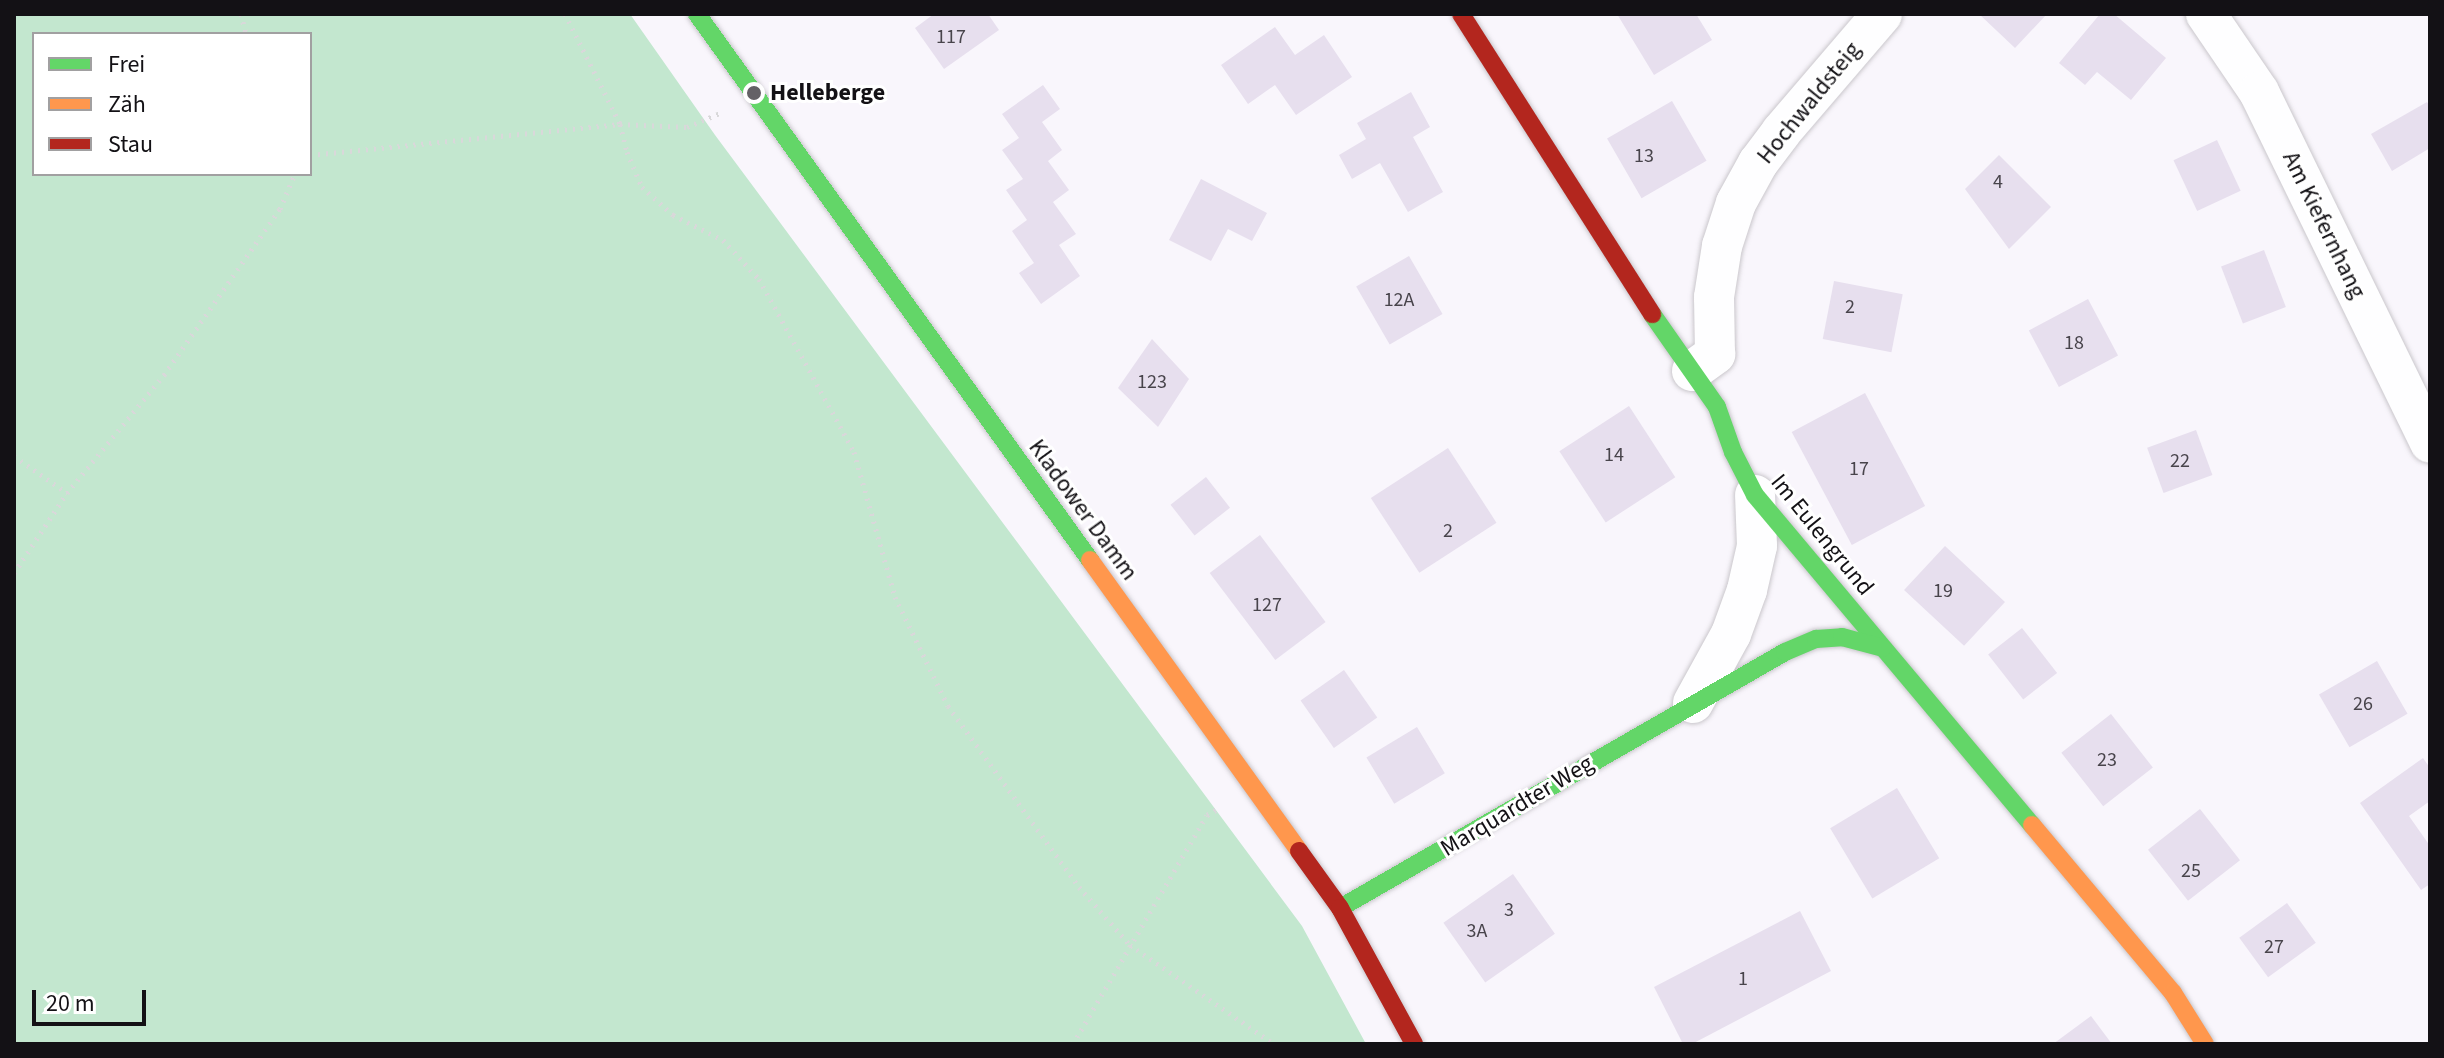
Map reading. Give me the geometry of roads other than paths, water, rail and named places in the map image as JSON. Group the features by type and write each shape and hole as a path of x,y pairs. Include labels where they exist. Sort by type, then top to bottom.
{"street":[{"name":"Kladower Damm","path":"697,14 1340,908 1414,1044"},
{"name":"Im Eulengrund","path":"1461,14 1648,308 1717,407 1733,452 1755,495 2173,993 2205,1044"},
{"name":"Hochwaldsteig","path":"1692,371 1715,354 1714,297 1722,246 1736,203 1758,163 1781,132 1882,14"},
{"name":"Am Kiefernhang","path":"2206,14 2259,92 2430,443"},
{"path":"1693,703 1731,634 1747,590 1757,546 1755,495"},
{"name":"Marquardter Weg","path":"1340,908 1749,670 1816,639 1842,637 1883,648"}],"place":[{"name":"Helleberge","path":"754,93"}]}
